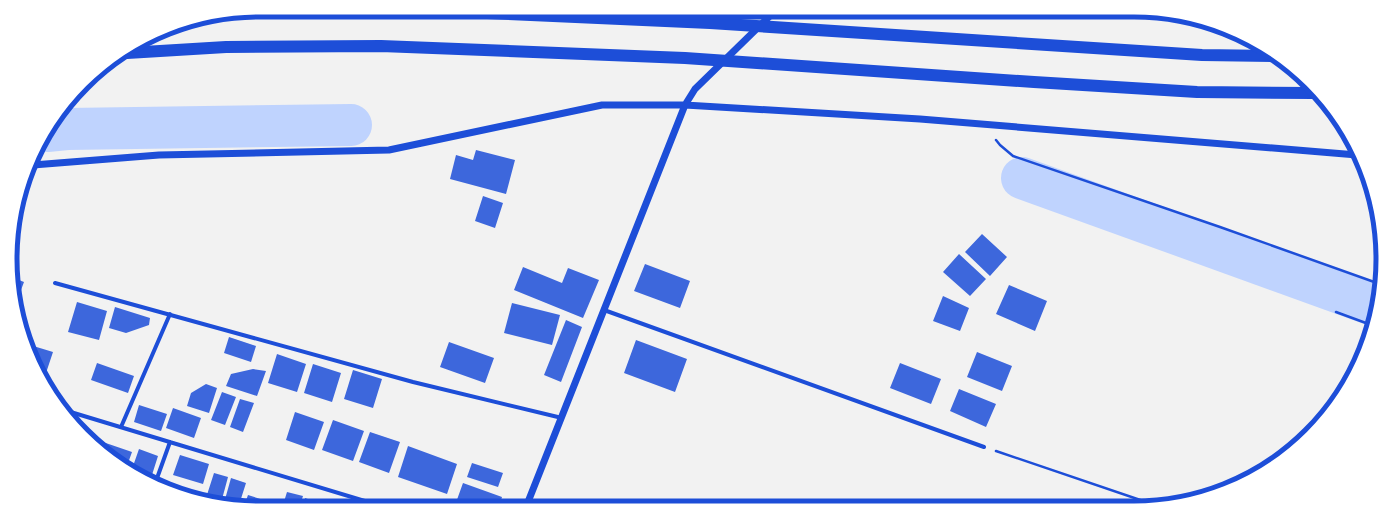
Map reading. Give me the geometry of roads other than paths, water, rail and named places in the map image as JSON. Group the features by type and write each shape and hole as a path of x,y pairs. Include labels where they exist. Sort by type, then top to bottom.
{"highway":[{"path":"564,17 710,24 1202,55 1265,56"},
{"path":"133,53 226,47 381,46 685,58 1197,92 1310,93"}],"street":[{"path":"528,501 685,105 695,89 769,17"},
{"path":"36,164 159,155 389,150 602,105 685,105 987,124 1352,155"},
{"path":"55,283 413,382 562,418"},
{"path":"604,310 984,447"},
{"path":"121,427 170,314"},
{"path":"72,412 365,501"},
{"path":"157,478 170,442"}],"waterway":[{"path":"54,130 351,125"},
{"path":"1022,178 1371,304"}]}
